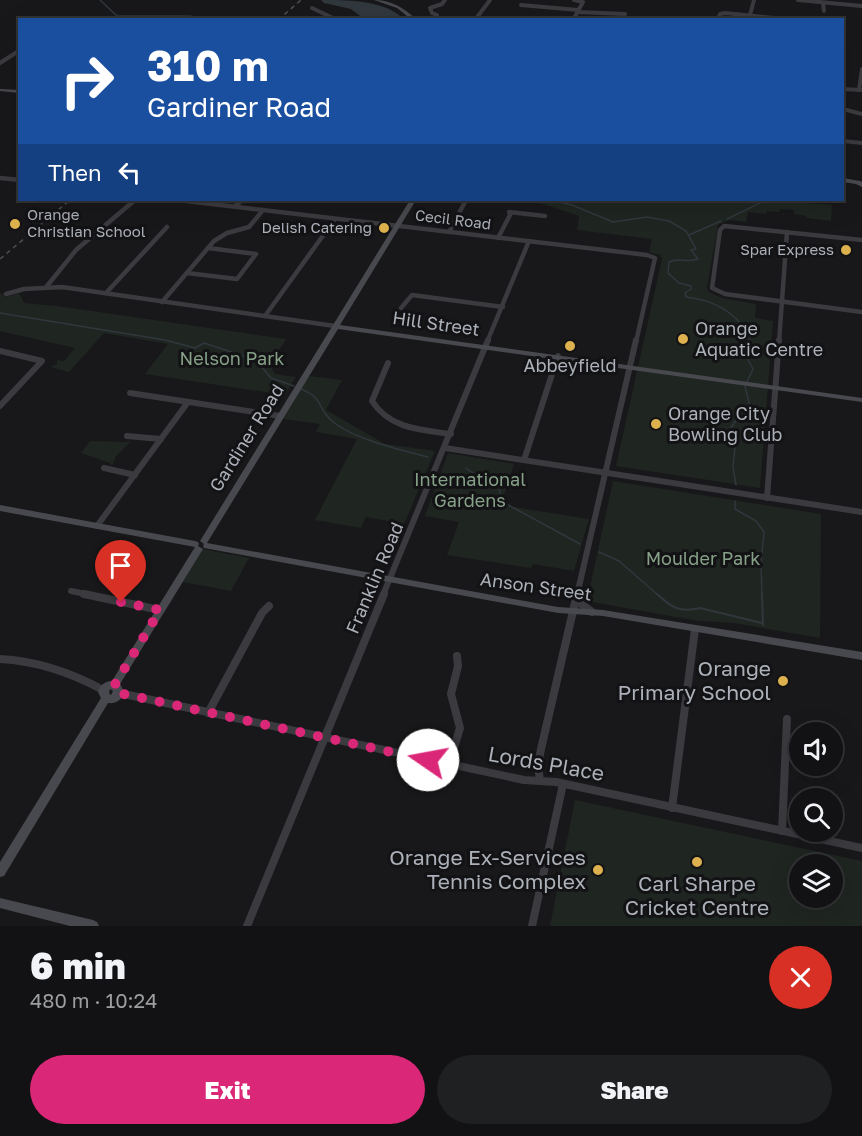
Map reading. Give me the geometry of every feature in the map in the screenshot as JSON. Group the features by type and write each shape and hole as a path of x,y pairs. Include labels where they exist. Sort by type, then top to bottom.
{"street":[{"path":"376,0 399,7 413,18"},
{"path":"437,15 429,9 442,4 445,0"},
{"path":"476,18 490,0"},
{"path":"574,0 583,1 574,18"},
{"path":"747,0 753,1 750,15"},
{"path":"798,0 862,6"},
{"path":"823,3 824,11"},
{"path":"521,5 626,14"},
{"path":"312,8 333,18"},
{"path":"783,10 783,17"},
{"path":"719,18 722,13 786,18"},
{"path":"0,63 18,51"},
{"path":"844,89 861,90 862,69"},
{"path":"0,90 18,92"},
{"path":"844,109 862,114"},
{"path":"844,141 862,143"},
{"path":"0,178 18,180"},
{"path":"844,180 861,182"},
{"path":"47,286 55,271 107,221 122,213 134,201"},
{"name":"Cecil Road","path":"188,201 654,258 630,367"},
{"path":"236,206 241,201"},
{"name":"Gardiner Road","path":"116,689 160,610 412,201"},
{"path":"449,232 465,201"},
{"path":"162,302 208,248 223,235 249,227 263,210"},
{"path":"498,238 510,212 545,216"},
{"path":"265,316 335,219"},
{"path":"862,240 733,225 722,227 712,288 720,293 862,312"},
{"path":"106,293 167,227"},
{"path":"767,498 787,232"},
{"name":"Franklin Road","path":"247,926 529,241"},
{"path":"187,273 237,279 256,254 208,248"},
{"name":"Hill Street","path":"6,294 47,286 106,293 862,400"},
{"path":"401,308 412,295 503,307"},
{"path":"0,351 49,362"},
{"path":"524,460 558,356"},
{"path":"0,406 42,361"},
{"path":"388,363 372,401 377,411 408,427 451,434"},
{"path":"540,781 538,765 630,367"},
{"path":"130,393 280,416"},
{"path":"98,526 188,402"},
{"path":"127,436 161,439"},
{"path":"445,448 862,512"},
{"path":"104,468 135,475"},
{"name":"Anson Street","path":"0,508 558,610 575,605 592,612 862,656"},
{"path":"71,591 160,610"},
{"path":"208,713 262,613 269,606"},
{"path":"672,808 695,629"},
{"path":"449,764 460,728 451,694 458,666 458,656"},
{"path":"0,659 46,664 75,675 105,694"},
{"path":"0,872 105,694 116,689"},
{"name":"Lords Place","path":"116,689 208,713 324,738 524,780 563,784 862,848"},
{"path":"783,831 787,719"},
{"path":"532,926 563,784"},
{"path":"0,903 93,926"}],"green space":[{"path":"534,201 808,201 808,203 832,205 831,221 807,218 794,214 794,210 780,209 779,212 767,211 766,214 748,212 746,222 729,220 718,225 707,288 709,292 722,298 756,304 755,318 773,321 760,488 616,466 662,259 660,255 649,252 652,239 577,230 579,216"},
{"name":"Nelson Park","path":"0,293 6,297 19,293 24,303 286,339 277,354 271,353 267,358 275,374 296,377 285,395 145,374 168,344 104,333 69,372 50,367 57,364 57,360 64,361 75,348 0,331"},
{"path":"309,376 342,380 326,410 385,444 435,451 404,524 366,517 361,528 315,520 357,439 316,432 320,424 283,419"},
{"path":"90,441 131,441 116,456 112,466 110,463 81,453"},
{"name":"International Gardens","path":"448,453 514,464 501,505 589,519 574,571 533,564 531,568 447,555 459,522 425,516"},
{"name":"Moulder Park","path":"613,481 821,514 820,638 734,623 698,621 587,601"},
{"path":"202,549 249,558 231,591 183,582"},
{"path":"575,800 829,854 789,854 789,908 843,908 843,857 862,861 862,926 550,926"}],"shaded area":[{"path":"321,0 373,4 400,16 363,18 351,9 324,3"}],"waterway":[{"path":"100,0 117,16 191,16 190,18"},
{"path":"556,201 613,222 647,217 669,221 686,231 696,249 691,250 698,259 669,262 668,273 679,283 691,286 691,289 685,293 686,297 722,308 749,333 747,358 753,369 747,382"},
{"path":"727,219 764,201"},
{"path":"689,235 721,221"},
{"path":"0,313 165,340 195,348 204,343 256,360 271,378 294,386"},
{"path":"736,485 733,467 736,438 728,432 737,419 733,413 750,407 745,386"},
{"path":"301,389 314,396 332,421 352,433 428,457"},
{"path":"466,468 481,479 499,486 501,501 580,544"},
{"path":"735,501 735,509 756,521 764,532 761,564 762,595"},
{"path":"599,552 619,561 658,595"},
{"path":"657,594 676,608 686,610 700,608 762,623"},
{"path":"762,594 763,625"}],"railway":[{"path":"280,18 301,0"},
{"path":"0,259 69,201"}],"place":[{"name":"Orange Christian School","path":"15,224"},
{"name":"Delish Catering","path":"384,228"},
{"name":"Spar Express","path":"846,250"},
{"name":"Orange Aquatic Centre","path":"683,339"},
{"name":"Abbeyfield","path":"570,346"},
{"name":"Orange City Bowling Club","path":"656,424"},
{"name":"Orange Primary School","path":"783,681"},
{"name":"Carl Sharpe Cricket Centre","path":"697,862"},
{"name":"Orange Ex-Services Tennis Complex","path":"598,870"}],"route":[{"path":"121,602 160,610 114,686 119,689 119,693 428,760"}]}
